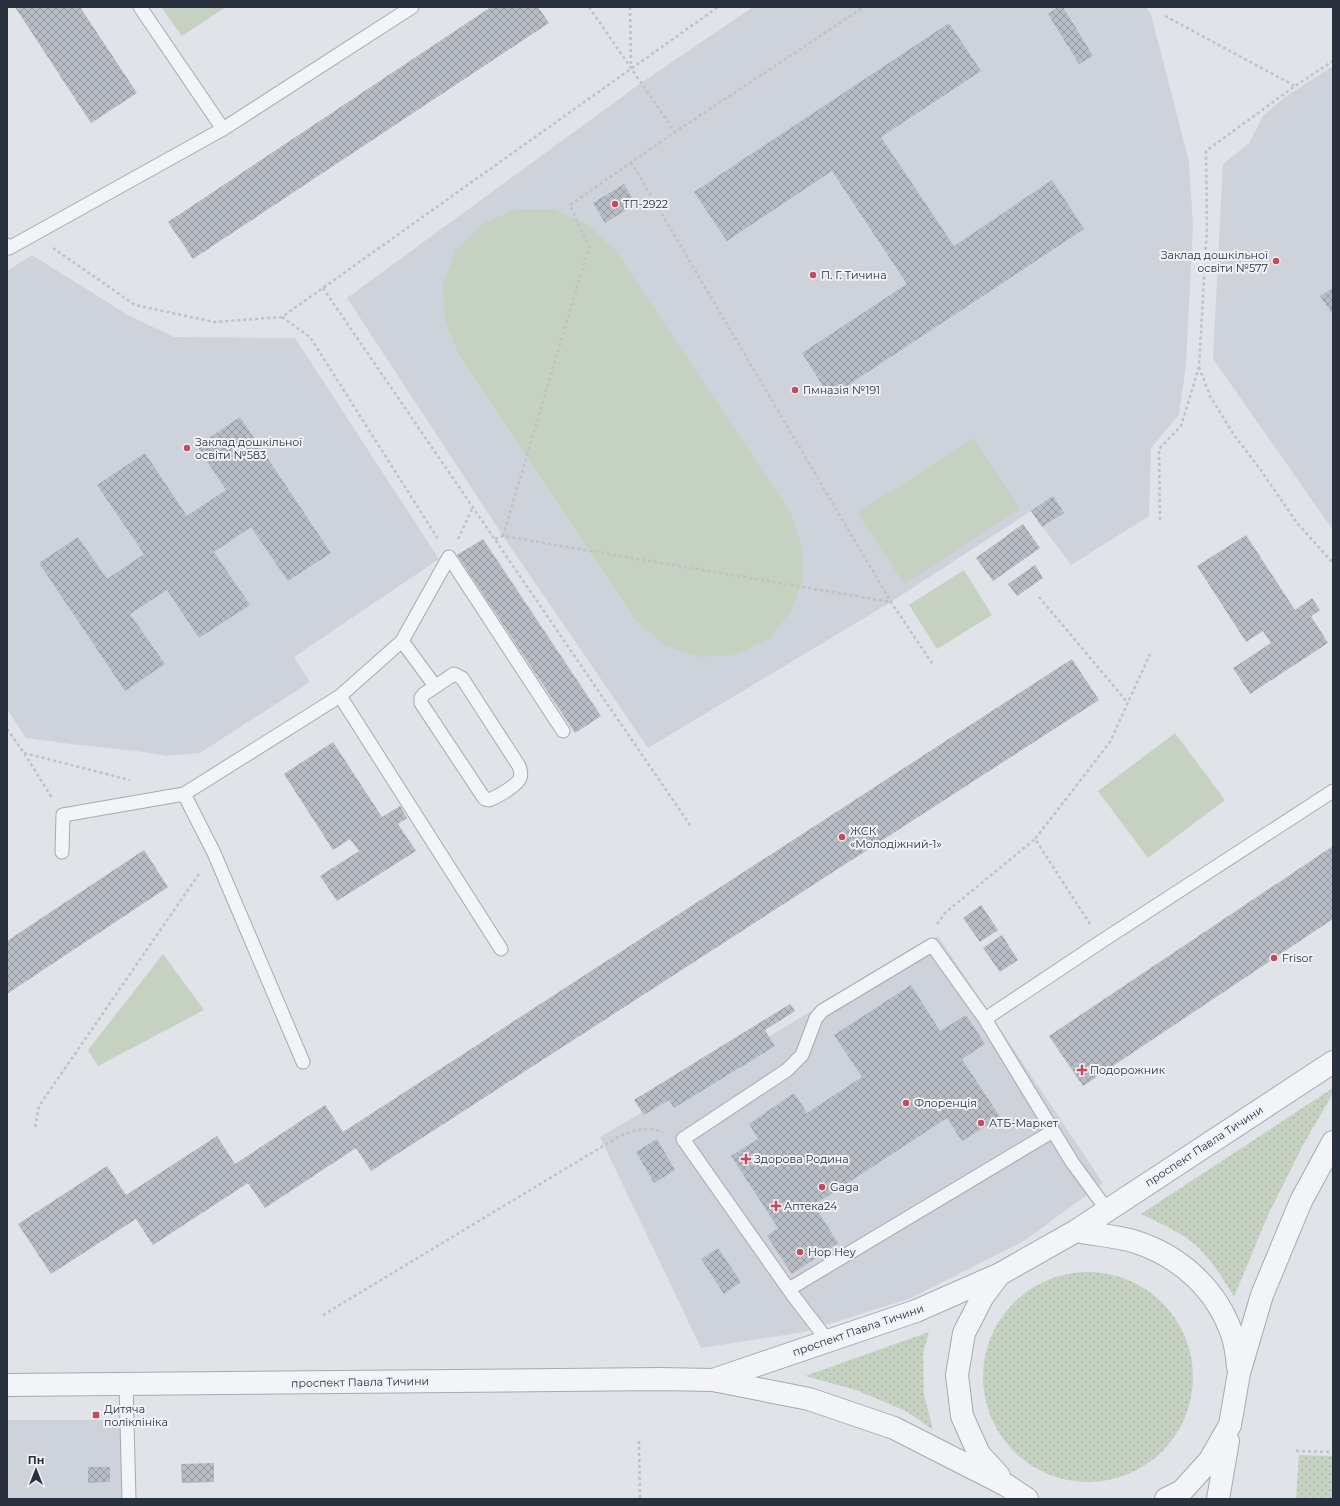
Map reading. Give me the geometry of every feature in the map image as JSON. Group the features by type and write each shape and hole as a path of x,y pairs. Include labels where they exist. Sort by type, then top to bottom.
{"street":[{"name":"проспект Павла Тичини","path":"713,1380 916,1311 1000,1274 1076,1231 1333,1062"},
{"path":"1218,1499 1239,1373 1262,1295 1301,1201 1333,1142"},
{"path":"1076,1231 1136,1242 1168,1255 1197,1277 1219,1305 1234,1337 1239,1373"},
{"name":"проспект Павла Тичини","path":"1000,1274 983,1296 964,1334 957,1374 962,1416 979,1454 1006,1485"},
{"name":"проспект Павла Тичини","path":"7,1385 661,1379 713,1380 809,1399 894,1428 1006,1485 1027,1499"},
{"path":"1166,1499 1182,1491 1210,1460 1230,1425"}],"lane":[{"path":"140,7 223,129"},
{"path":"7,245 9,248 223,129 412,7"},
{"path":"62,852 63,815 184,794 340,696 402,641 449,557 563,731"},
{"path":"402,641 435,686"},
{"path":"454,674 462,678 519,766 521,772 517,783 489,800 485,799 421,703 421,698 424,694 435,686 454,674"},
{"path":"340,696 501,948"},
{"path":"985,1019 1333,791"},
{"path":"184,794 214,852 303,1062"},
{"path":"828,1341 789,1289 683,1139 787,1070 802,1055 816,1018 822,1011 932,945 985,1019 1072,1162 1107,1210"},
{"path":"789,1289 1053,1131"},
{"path":"126,1384 129,1499"}],"path":[{"path":"589,7 676,132"},
{"path":"630,7 631,69"},
{"path":"33,234 135,305 214,322 282,316 718,7"},
{"path":"503,536 589,247 570,205 631,162 864,7"},
{"path":"1165,16 1295,86"},
{"path":"1160,520 1159,449 1181,426 1199,367 1207,227 1206,151 1295,86 1333,61"},
{"path":"631,162 891,602 934,666"},
{"path":"323,288 690,824"},
{"path":"282,316 310,337 449,557"},
{"path":"1199,367 1210,396 1234,435 1260,468 1297,522 1333,563"},
{"path":"449,557 473,507"},
{"path":"495,539 503,536 891,602"},
{"path":"1039,597 1128,703"},
{"path":"932,945 936,925 940,919 1035,840 1110,742 1150,654"},
{"path":"7,729 63,815"},
{"path":"24,753 131,780"},
{"path":"1035,840 1102,941"},
{"path":"35,1127 38,1106 214,852"},
{"path":"323,1315 630,1131 644,1128 660,1130 683,1139"},
{"path":"639,1441 640,1499"},
{"path":"1296,1451 1333,1452"}],"shaded area":[{"name":"Гімназія №191","path":"753,7 1146,7 1151,14 1189,162 1193,226 1186,365 1179,415 1151,448 1149,516 1071,565 1031,511 891,602 648,748 503,536 347,298 641,83"},
{"name":"Заклад дошкільної освіти №577","path":"1333,66 1333,530 1213,359 1223,164 1249,143 1263,116 1285,97"},
{"name":"Заклад дошкільної освіти №583","path":"32,255 128,315 174,337 295,338 439,559 294,657 310,682 200,753 166,756 137,751 26,738 7,709 7,271"},
{"path":"938,936 1103,1183 1024,1241 911,1298 804,1332 701,1348 600,1137"},
{"path":"7,1420 128,1420 129,1499 7,1499"}],"green space":[{"path":"161,7 226,7 182,36"},
{"path":"516,209 553,209 586,223 615,250 791,514 802,547 803,580 791,611 770,638 736,655 699,657 664,645 634,618 458,353 445,320 443,284 456,251 482,224"},
{"path":"974,438 1020,509 904,584 857,513"},
{"path":"964,570 992,615 937,649 909,605"},
{"path":"1175,733 1225,800 1148,858 1098,791"},
{"path":"163,954 204,1010 98,1066 88,1050"},
{"path":"1333,1088 1333,1093 1302,1147 1268,1215 1234,1297 1223,1278 1200,1249 1187,1238 1172,1229 1141,1214"},
{"path":"1078,1272 1098,1272 1119,1276 1138,1284 1147,1289 1163,1302 1176,1318 1189,1346 1193,1367 1193,1387 1189,1408 1176,1436 1163,1452 1147,1465 1119,1478 1098,1482 1078,1482 1057,1478 1038,1470 1029,1465 1013,1452 1000,1436 987,1408 983,1387 983,1367 987,1346 995,1327 1000,1318 1013,1302 1029,1289 1057,1276"},
{"path":"929,1332 923,1353 924,1395 933,1430 906,1411 856,1390 805,1376"},
{"path":"1299,1455 1333,1456 1333,1499 1296,1499"}],"building":[{"path":"15,7 80,7 137,93 91,123"},
{"path":"491,7 538,7 549,23 193,259 168,222"},
{"path":"1058,7 1063,7 1093,56 1079,64 1048,14"},
{"path":"949,23 981,71 881,137 954,246 1052,180 1084,229 830,397 802,353 907,284 832,171 727,241 694,192"},
{"name":"ТП-2922","path":"624,184 636,204 605,223 593,203"},
{"path":"1333,288 1333,315 1320,296"},
{"path":"240,417 331,553 288,581 251,527 214,552 250,605 199,638 167,590 130,614 165,664 125,691 39,563 78,537 107,579 144,554 97,485 145,453 187,516 226,490 197,446"},
{"path":"1053,496 1064,513 1042,527 1031,511"},
{"path":"1023,524 1040,548 993,581 976,558"},
{"path":"1246,535 1295,610 1312,598 1320,610 1311,616 1328,643 1250,694 1233,668 1271,643 1263,631 1246,642 1197,566"},
{"path":"483,539 601,716 575,733 457,555"},
{"path":"1035,565 1043,578 1017,596 1008,584"},
{"path":"1072,659 1099,700 371,1171 356,1148 265,1208 248,1183 153,1245 136,1219 51,1274 18,1224 107,1166 126,1195 217,1136 235,1164 325,1105 343,1132"},
{"path":"333,742 382,817 400,806 407,818 398,824 416,851 337,901 320,876 359,851 350,839 333,850 284,774"},
{"path":"1333,846 1333,919 1083,1086 1049,1036"},
{"path":"144,850 168,887 7,994 7,941"},
{"path":"981,905 998,930 980,942 963,918"},
{"path":"1002,935 1018,960 1000,972 983,948"},
{"name":"Флоренція","path":"911,985 940,1031 966,1015 985,1044 962,1059 1000,1117 962,1141 947,1118 814,1205 838,1243 792,1274 767,1236 778,1228 731,1156 758,1139 749,1124 794,1093 807,1113 862,1077 834,1035"},
{"path":"790,1004 795,1011 765,1030 775,1046 674,1108 669,1100 644,1115 634,1100"},
{"path":"657,1139 675,1170 654,1183 636,1152"},
{"path":"718,1248 741,1282 724,1294 701,1259"},
{"path":"214,1463 214,1482 182,1483 181,1464"},
{"path":"88,1467 110,1467 110,1482 88,1483"}],"place":[{"name":"ТП-2922","path":"615,204"},
{"name":"Заклад дошкільної освіти №577","path":"1276,261"},
{"name":"П. Г. Тичина","path":"813,275"},
{"name":"Гімназія №191","path":"795,390"},
{"name":"Заклад дошкільної освіти №583","path":"187,448"},
{"name":"ЖСК «Молодіжний-1»","path":"842,837"},
{"name":"Frisor","path":"1274,958"},
{"name":"Подорожник","path":"1082,1070"},
{"name":"Флоренція","path":"906,1103"},
{"name":"АТБ-Маркет","path":"981,1123"},
{"name":"Здорова Родина","path":"746,1159"},
{"name":"Gaga","path":"822,1187"},
{"name":"Аптека24","path":"776,1206"},
{"name":"Hop Hey","path":"800,1252"},
{"name":"Дитяча поліклініка","path":"96,1415"}]}
